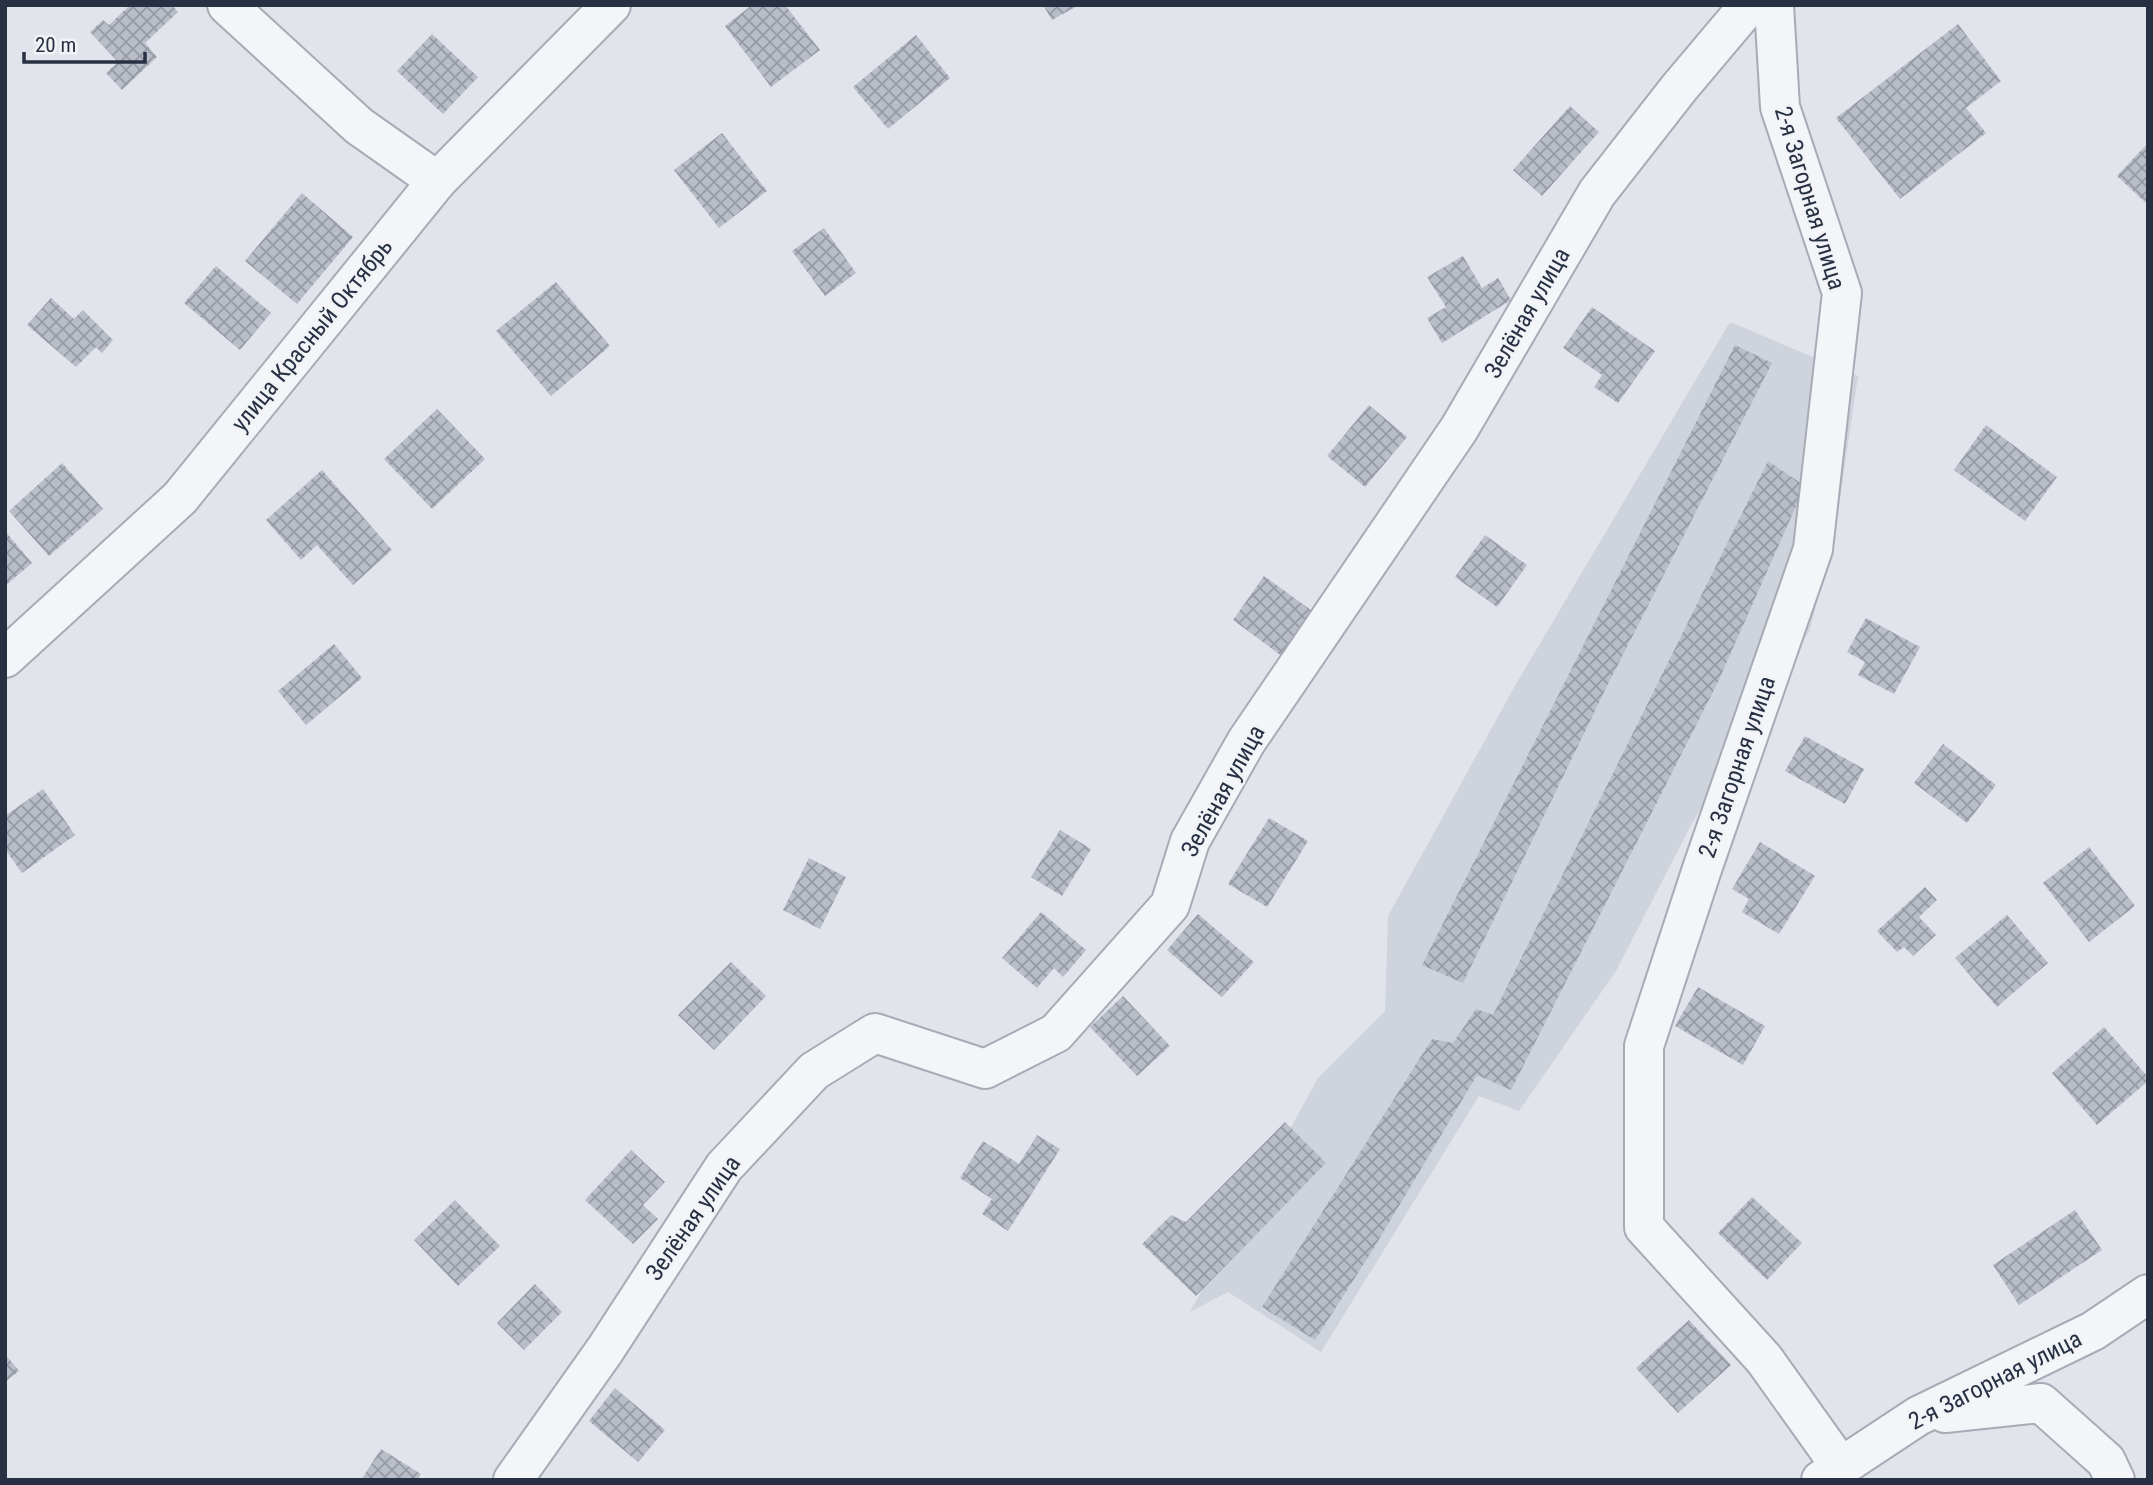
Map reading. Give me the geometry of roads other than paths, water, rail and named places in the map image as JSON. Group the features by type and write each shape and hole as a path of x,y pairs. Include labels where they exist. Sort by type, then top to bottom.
{"street":[{"path":"228,5 359,126 437,181"},
{"name":"Зелёная улица","path":"513,1480 605,1350 724,1167 814,1071 875,1033 985,1069 1056,1033 1170,905 1190,841 1246,742 1459,429 1597,193 1749,5"},
{"name":"2-я Загорная улица","path":"1774,5 1780,107 1842,293 1813,549 1643,1046 1644,1227 1764,1359 1831,1473 1918,1416 2093,1331 2148,1294"},
{"name":"улица Красный Октябрь","path":"5,657 180,498 437,181 600,9"},
{"path":"1918,1416 2041,1403 2106,1461 2115,1480"}]}
